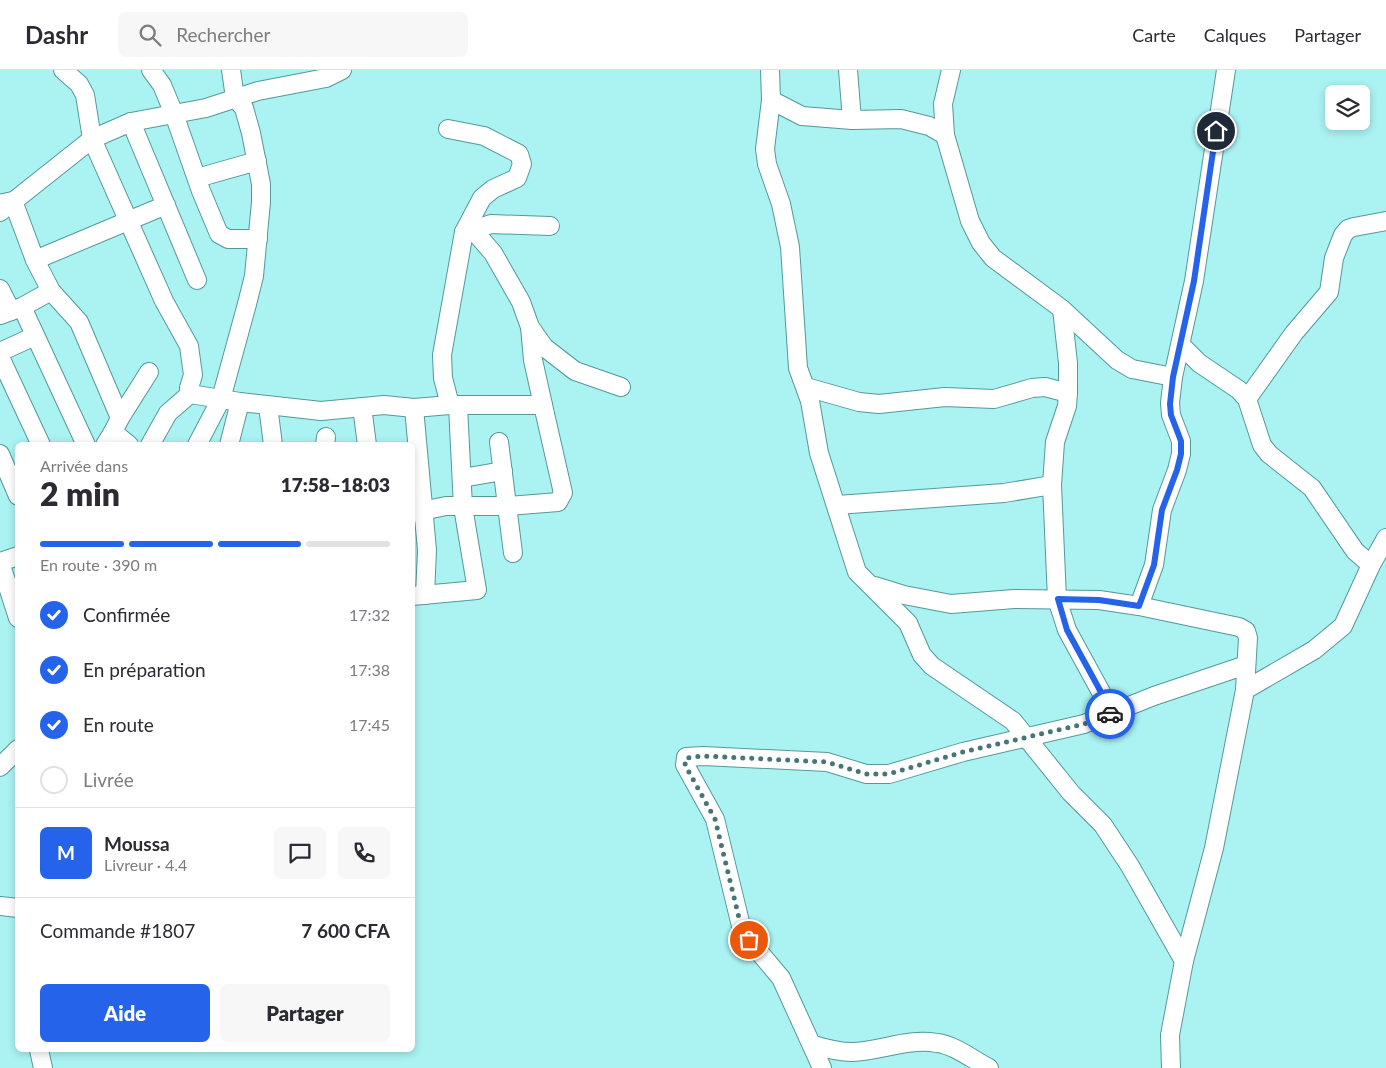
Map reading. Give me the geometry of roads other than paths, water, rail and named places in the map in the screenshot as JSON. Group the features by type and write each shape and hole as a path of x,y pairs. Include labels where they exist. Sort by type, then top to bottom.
{"street":[{"path":"63,70 79,84 85,95 92,139 164,301 188,346 193,375 190,394 168,413 152,442"},
{"path":"152,70 162,85 174,114 219,234 228,239 258,238"},
{"path":"199,442 221,399 251,285 258,238 261,193 257,161 244,108 235,98 230,70"},
{"path":"296,70 314,81"},
{"path":"125,442 113,432 79,322 51,291 4,205 92,139 131,122 206,108 266,89 314,81 342,70"},
{"path":"770,70 772,100 765,149 767,164 781,204 790,247 798,368 806,387 820,453 837,505 852,562 864,581 898,611 908,623 922,655 932,666 994,706 1013,721 1071,793 1103,825 1130,866 1184,960"},
{"path":"848,70 852,120"},
{"path":"951,70 943,104 945,135 970,220 981,243 993,258 1062,309 1117,360 1132,369 1173,377"},
{"path":"1139,606 1154,565 1162,510 1181,454 1181,441 1170,409 1173,377 1194,281 1226,70"},
{"path":"772,100 802,116 852,120 901,119 929,126 945,135"},
{"path":"131,122 197,280"},
{"path":"415,443 417,513 427,550 419,596 477,590 463,507 462,478 454,405 443,378 442,355 469,231 482,198 493,189 517,178 522,164 519,154 484,136 448,130"},
{"path":"197,178 257,161"},
{"path":"35,260 166,205"},
{"path":"1247,399 1294,333 1329,292 1334,258 1343,235 1348,229 1354,227 1386,221"},
{"path":"469,231 491,224 550,226"},
{"path":"469,231 498,260 521,302 530,327 544,347 566,366 621,387"},
{"path":"0,289 11,311 35,336 85,442"},
{"path":"11,311 51,291"},
{"path":"1062,309 1068,363 1068,393 1067,406 1055,442 1052,485 1058,599 1067,630 1113,714"},
{"path":"417,513 430,508 446,506 508,506 558,502 562,498 563,493 557,457 532,360 530,327"},
{"path":"0,352 35,336"},
{"path":"1180,345 1199,363 1239,390 1247,399 1262,445 1269,454 1312,488 1350,543 1371,565"},
{"path":"0,357 40,442"},
{"path":"113,432 149,372"},
{"path":"806,387 859,402 879,404 945,397 994,398 1032,388 1045,387 1068,393"},
{"path":"190,394 268,406 322,411 384,405 414,408 454,405 543,405"},
{"path":"230,442 240,402"},
{"path":"268,406 273,442"},
{"path":"362,407 367,442"},
{"path":"414,408 415,442"},
{"path":"499,442 514,553"},
{"path":"0,454 15,489"},
{"path":"462,478 503,471"},
{"path":"837,505 1004,493 1052,485"},
{"path":"1245,690 1314,650 1331,638 1343,626 1371,565 1386,538"},
{"path":"15,557 0,562 15,609"},
{"path":"864,581 886,591 951,604 1014,599 1099,600 1139,606 1243,628 1247,634 1245,690 1214,848 1184,960 1170,1035 1171,1068"},
{"path":"822,1068 814,1045 781,978 749,940 741,926 715,819 685,765 686,758 703,756 827,762 866,774 884,774 963,752 1084,724 1154,696 1246,665"},
{"path":"0,767 15,752"},
{"path":"0,906 15,908"},
{"path":"814,1045 835,1051 854,1052 901,1042 922,1041 939,1043 989,1068"},
{"path":"39,1052 43,1068"}]}
